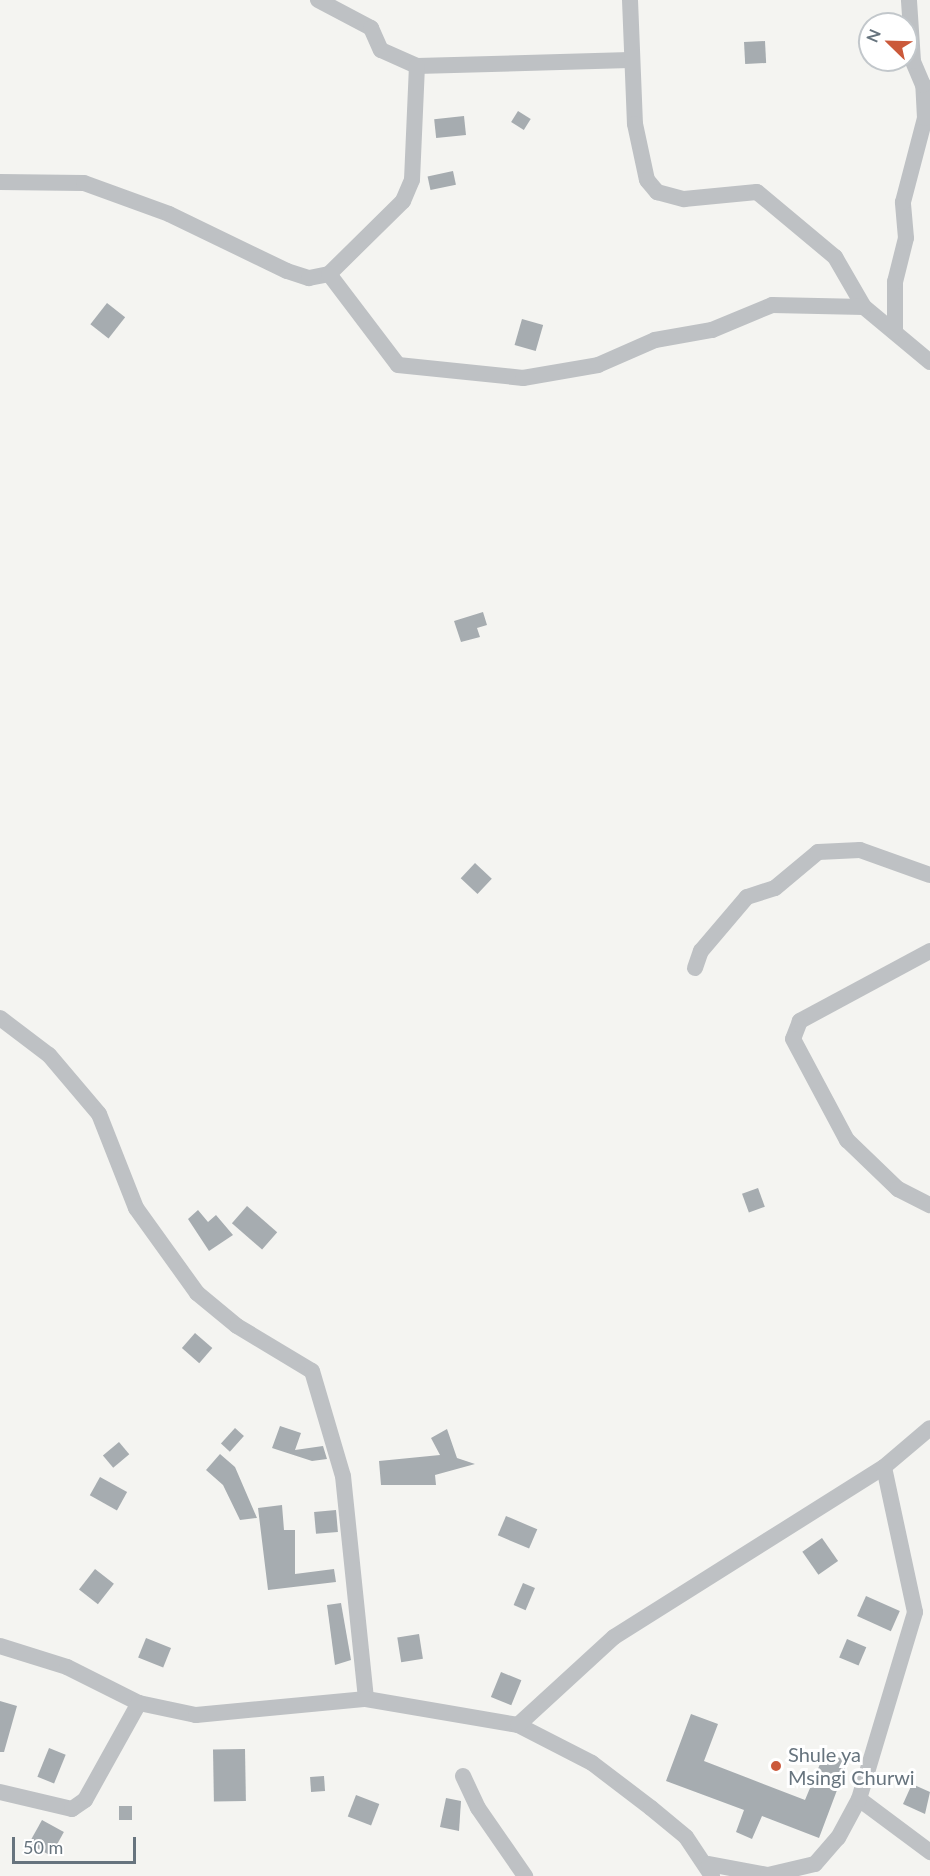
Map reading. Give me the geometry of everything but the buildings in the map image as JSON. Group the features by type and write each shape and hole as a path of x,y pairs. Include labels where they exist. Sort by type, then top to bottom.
{"street":[{"path":"318,0 371,28 381,50 417,66 630,60"},
{"path":"630,0 630,60 635,124 647,180 657,192 684,199 758,192 835,257 864,307 930,362"},
{"path":"895,332 893,297 906,237 903,202 925,118 924,86 913,61 909,0"},
{"path":"0,182 84,183 169,214 287,272 309,279 329,274 403,201 412,180 417,66"},
{"path":"329,274 398,365 523,378 598,365 655,340 712,330 772,305 864,307"},
{"path":"695,968 701,951 747,897 775,888 818,852 860,850 930,875"},
{"path":"930,951 800,1021 793,1039 847,1140 890,1183 930,1205"},
{"path":"0,1018 49,1055 99,1114 136,1208 197,1293 237,1326 312,1371 343,1476 366,1699"},
{"path":"518,1725 614,1636 884,1467 930,1428"},
{"path":"0,1646 67,1667 139,1703 196,1715 366,1699 518,1725 592,1763 686,1837 710,1870 768,1875 814,1864 838,1838 859,1799 915,1611 884,1467"},
{"path":"0,1792 72,1809 85,1800 139,1703"},
{"path":"463,1776 477,1808 525,1876"},
{"path":"859,1799 930,1852"}],"place":[{"name":"Shule ya Msingi Churwi","path":"776,1766"}]}
